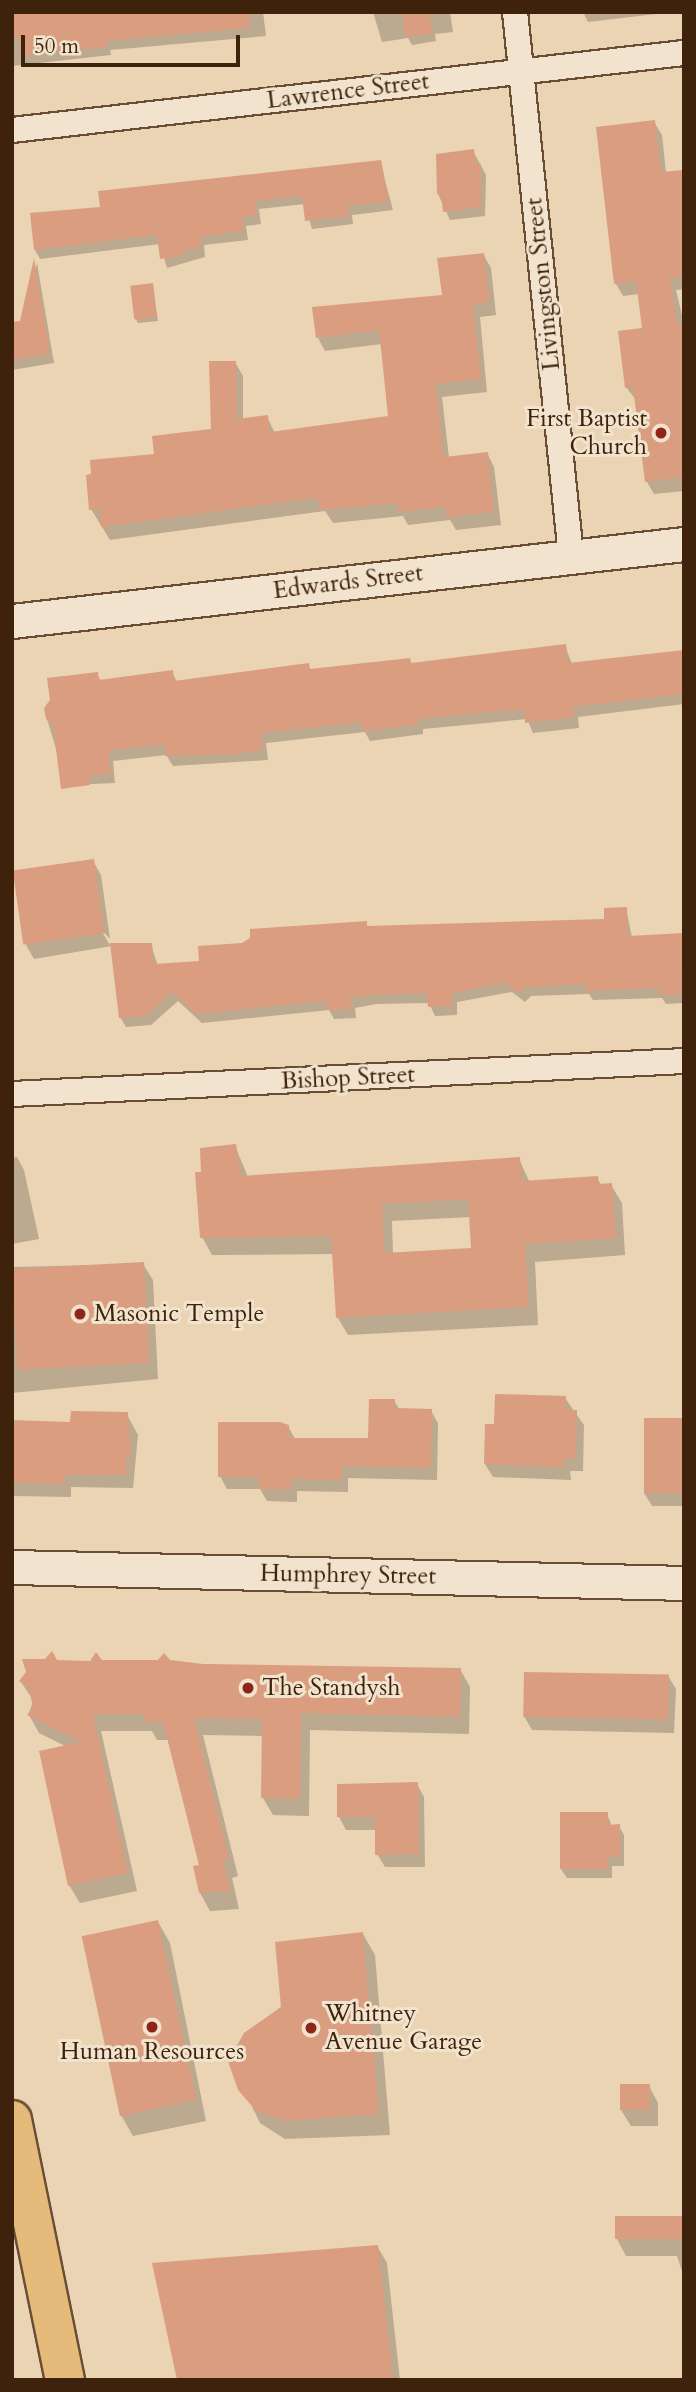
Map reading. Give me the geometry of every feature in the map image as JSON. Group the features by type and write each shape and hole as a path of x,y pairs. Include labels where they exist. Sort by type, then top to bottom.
{"main road":[{"path":"12,2120 65,2380"}],"street":[{"name":"Livingston Street","path":"515,12 571,556"},
{"name":"Lawrence Street","path":"12,130 684,53"},
{"name":"Edwards Street","path":"12,621 684,544"},
{"name":"Bishop Street","path":"12,1094 684,1061"},
{"name":"Humphrey Street","path":"12,1567 684,1583"}],"building":[{"path":"12,12 249,12 249,28 106,41 107,47 21,56 19,38 12,38"},
{"path":"402,12 429,12 433,33 405,37"},
{"path":"655,120 661,172 684,170 684,276 670,278 677,324 684,323 684,477 645,482 633,387 625,388 618,331 642,328 636,281 614,284 596,127"},
{"path":"474,149 476,164 481,164 481,207 443,212 441,194 437,194 436,154"},
{"path":"381,160 389,201 348,206 349,216 305,221 302,196 255,201 257,215 242,217 244,231 200,237 201,248 183,250 184,256 160,259 157,235 34,250 30,213 100,207 98,191"},
{"path":"484,253 490,302 473,304 481,379 436,384 444,457 488,452 494,512 447,517 445,507 398,512 397,503 323,510 316,498 101,527 100,509 89,510 86,475 91,474 90,460 154,454 152,436 211,429 209,361 236,361 237,419 268,415 270,432 388,416 379,330 316,338 312,307 442,295 437,258"},
{"path":"34,258 50,354 12,360 12,322 20,321"},
{"path":"153,283 157,317 134,320 130,286"},
{"path":"566,644 568,663 684,650 684,694 573,707 575,717 525,723 524,709 418,719 419,724 363,731 361,722 261,733 263,750 237,754 165,756 164,744 108,751 111,773 89,776 90,785 61,789 53,725 46,719 44,708 50,700 47,678 98,672 99,680 173,670 174,681 309,663 310,669 410,658 411,663"},
{"path":"94,859 104,933 23,945 13,870"},
{"path":"627,907 628,936 684,933 681,994 659,995 658,988 586,991 586,984 525,987 519,993 505,983 452,993 452,1006 428,1007 427,993 351,998 351,1009 327,1010 326,1001 196,1014 172,992 146,1016 119,1018 110,943 152,943 154,964 199,961 198,946 242,943 250,938 250,929 367,921 367,926 604,919 604,908"},
{"path":"236,1144 241,1176 520,1157 522,1181 598,1176 599,1184 612,1183 616,1238 525,1244 529,1307 336,1318 331,1236 200,1238 195,1172 201,1172 200,1148","holes":["468,1199 471,1248 385,1253 382,1204"]},
{"name":"Masonic Temple","path":"144,1262 149,1363 17,1370 12,1269"},
{"path":"495,1394 566,1396 566,1410 577,1410 576,1458 564,1458 564,1467 484,1464 485,1424 494,1424"},
{"path":"369,1399 395,1399 395,1408 432,1409 431,1468 342,1466 342,1480 291,1479 291,1490 259,1489 259,1477 218,1477 218,1422 280,1422 289,1425 289,1438 368,1438"},
{"path":"71,1411 128,1412 131,1458 126,1458 126,1475 65,1475 65,1484 12,1483 12,1420 70,1422"},
{"path":"644,1418 684,1418 684,1493 644,1493"},
{"path":"52,1651 57,1660 90,1661 96,1652 102,1660 158,1660 164,1653 170,1660 203,1664 461,1668 460,1717 301,1713 300,1799 261,1798 262,1719 194,1718 229,1858 223,1860 230,1891 199,1893 193,1866 199,1865 163,1722 145,1723 145,1714 93,1714 128,1873 68,1886 39,1751 81,1742 27,1715 33,1706 28,1687 19,1681 26,1672 22,1659 45,1659"},
{"path":"524,1672 669,1675 668,1720 523,1717"},
{"path":"418,1782 419,1854 375,1855 375,1817 337,1817 337,1784"},
{"path":"560,1812 608,1812 608,1825 620,1824 620,1857 608,1857 608,1869 560,1869"},
{"name":"Human Resources","path":"158,1920 196,2100 120,2116 82,1936"},
{"name":"Whitney Avenue Garage","path":"363,1932 379,2114 287,2121 257,2112 238,2090 228,2061 244,2033 281,2007 275,1942"},
{"path":"620,2084 650,2084 650,2110 620,2110"},
{"path":"615,2216 684,2216 684,2239 615,2239"},
{"path":"378,2245 393,2380 177,2380 152,2263"}],"place":[{"name":"First Baptist Church","path":"661,433"},
{"name":"Masonic Temple","path":"80,1314"},
{"name":"The Standysh","path":"248,1688"},
{"name":"Human Resources","path":"152,2027"},
{"name":"Whitney Avenue Garage","path":"311,2028"}]}
